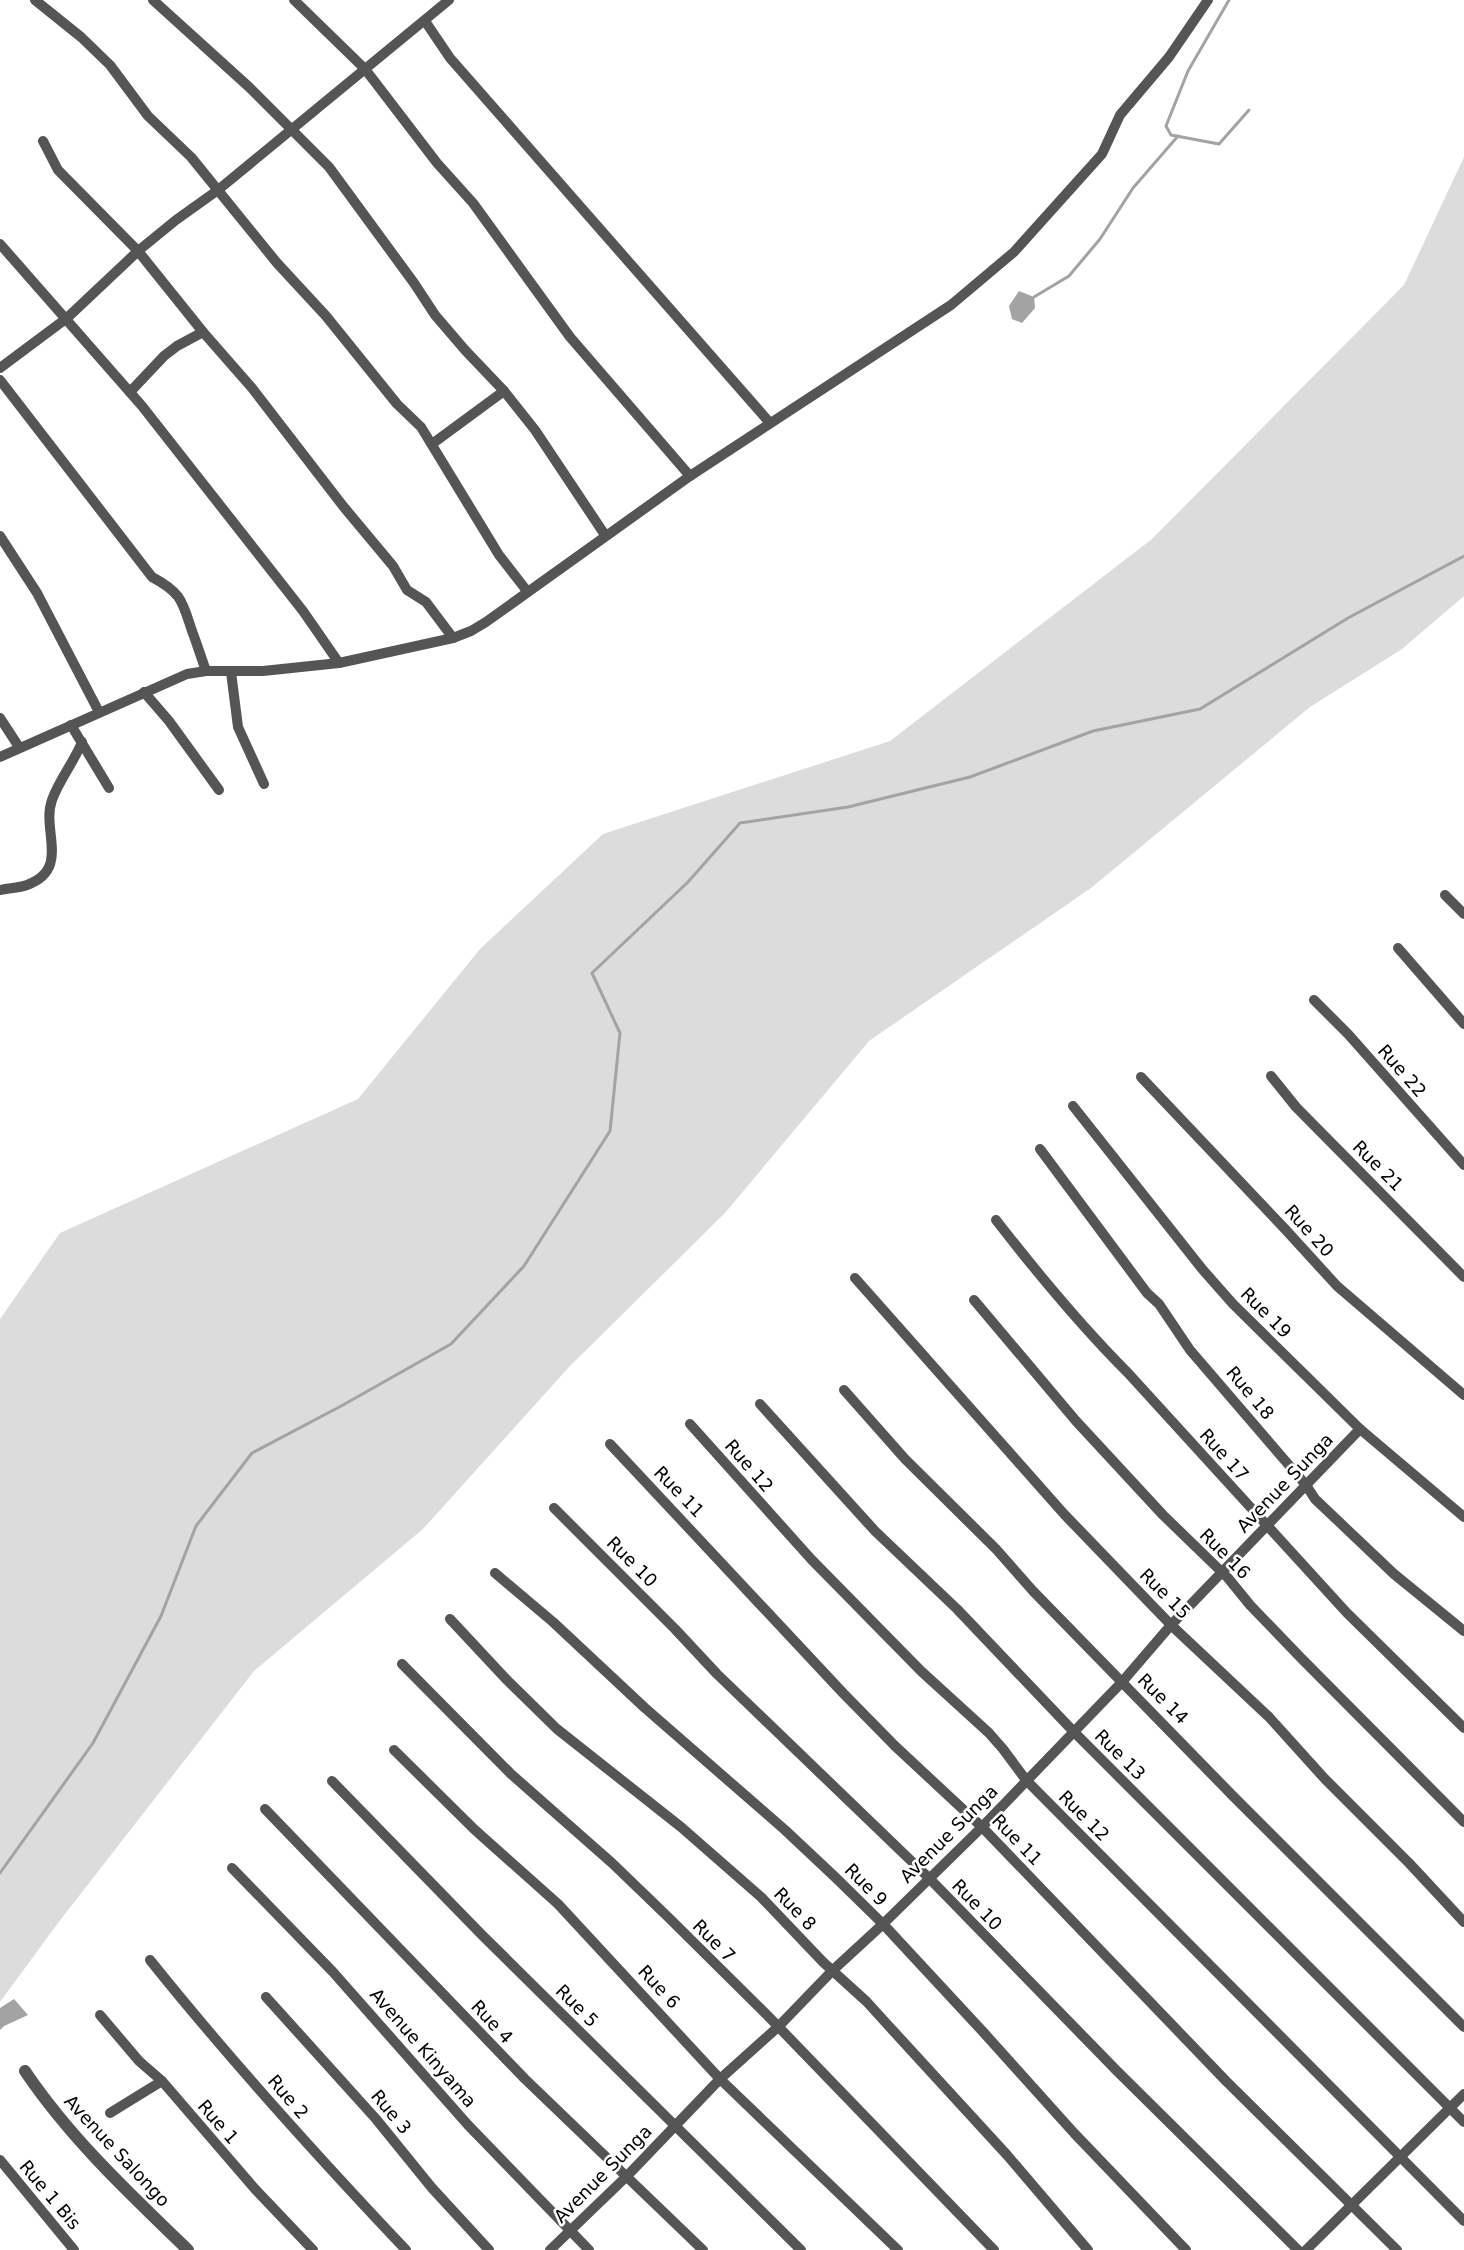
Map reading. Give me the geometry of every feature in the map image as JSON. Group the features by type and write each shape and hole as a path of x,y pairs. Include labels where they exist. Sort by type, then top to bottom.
{"street":[{"path":"35,0 81,37 110,65 148,116 191,157 277,263 333,325 397,404 421,427 494,546 527,591"},
{"path":"153,0 249,87 329,168 435,315 536,430 605,535"},
{"path":"294,0 365,69 411,130 473,203 570,337 690,476"},
{"path":"0,757 187,674 206,670 263,671 339,663 453,638 471,631 690,476 951,305 1014,252 1102,154 1120,115 1168,57 1208,0"},
{"path":"0,368 67,318 138,251 176,220 219,190 425,21 444,1"},
{"path":"425,21 450,58 770,423"},
{"path":"43,141 58,170 138,251 203,332 252,387 343,507 393,566 407,590 426,602 453,638"},
{"path":"0,244 38,290 67,318 130,392 303,611 339,663"},
{"path":"130,392 164,356 203,332"},
{"path":"0,380 152,577 167,585 180,597 187,611 206,670"},
{"path":"432,444 504,391"},
{"path":"0,536 37,593 99,712"},
{"path":"231,672 238,727 264,784"},
{"path":"144,692 169,721 219,790"},
{"path":"0,718 19,747"},
{"path":"71,725 109,788"},
{"path":"0,890 33,882 45,874 51,864 49,821 51,801 82,742"},
{"path":"1445,895 1464,914"},
{"path":"1398,948 1464,1024"},
{"name":"Rue 22","path":"1314,999 1464,1165"},
{"name":"Rue 21","path":"1271,1076 1296,1107 1464,1277"},
{"name":"Rue 20","path":"1141,1077 1337,1287 1464,1395"},
{"name":"Rue 19","path":"1072,1106 1225,1296 1360,1429 1464,1517"},
{"name":"Rue 18","path":"1040,1149 1147,1293 1159,1304 1190,1350 1306,1485 1315,1499 1365,1546 1464,1631"},
{"name":"Rue 17","path":"996,1220 1046,1286 1267,1526 1355,1621 1464,1728"},
{"name":"Rue 15","path":"855,1278 1064,1514 1171,1625 1269,1717 1325,1779 1464,1922"},
{"name":"Rue 16","path":"974,1300 1076,1421 1163,1515 1222,1572 1301,1658 1464,1822"},
{"name":"Rue 14","path":"844,1390 905,1459 996,1549 1033,1591 1239,1802 1464,2027"},
{"name":"Rue 13","path":"760,1404 875,1531 957,1609 1074,1732 1464,2122"},
{"name":"Rue 12","path":"690,1424 811,1559 921,1671 989,1733 1004,1749 1026,1780 1464,2222"},
{"name":"Avenue Sunga","path":"550,2250 627,2176 720,2079 778,2027 832,1971 982,1827 1122,1682 1171,1625 1360,1429"},
{"name":"Rue 11","path":"610,1444 843,1693 895,1746 982,1827 1226,2081 1396,2250"},
{"name":"Rue 10","path":"554,1508 717,1674 929,1878 1109,2063 1298,2250"},
{"name":"Rue 9","path":"495,1572 645,1708 785,1830 883,1924 1074,2133 1186,2250"},
{"name":"Rue 8","path":"450,1619 557,1729 681,1827 745,1883 832,1971 867,2002 1007,2155 1088,2250"},
{"name":"Rue 7","path":"402,1664 472,1738 612,1863 778,2027 994,2250"},
{"name":"Rue 6","path":"394,1750 483,1838 558,1904 720,2079 898,2250"},
{"name":"Rue 5","path":"332,1781 482,1935 801,2250"},
{"name":"Rue 4","path":"265,1809 486,2040 703,2250"},
{"name":"Avenue Kinyama","path":"232,1868 333,1972 424,2077 589,2250"},
{"name":"Rue 2","path":"150,1960 194,2014 329,2168 406,2250"},
{"name":"Rue 3","path":"266,1997 376,2119 432,2188 489,2250"},
{"name":"Rue 1","path":"100,2015 139,2061 162,2081 247,2180 313,2250"},
{"name":"Avenue Salongo","path":"25,2071 48,2104 73,2133 127,2191 188,2250"},
{"path":"110,2113 162,2081"},
{"path":"1306,2250 1464,2094"},
{"name":"Rue 1 Bis","path":"0,2160 74,2250"}],"shaded area":[{"path":"1464,157 1464,596 1402,649 1310,707 1091,888 869,1041 725,1213 569,1367 423,1529 254,1671 58,1923 0,2002 0,1319 60,1233 358,1099 480,949 603,834 890,741 1152,539 1404,285"},
{"path":"1019,291 1034,297 1035,308 1022,323 1012,319 1009,306"},
{"path":"14,1999 28,2015 0,2030 0,2008"}],"waterway":[{"path":"1229,0 1188,71 1166,126 1171,135 1219,144 1249,110"},
{"path":"1034,297 1069,276 1100,239 1133,188 1178,136"},
{"path":"0,1873 93,1743 161,1616 196,1526 252,1453 451,1344 524,1266 610,1131 620,1033 592,973 688,882 740,823 848,807 970,777 1093,731 1200,709 1348,618 1464,556"}]}
